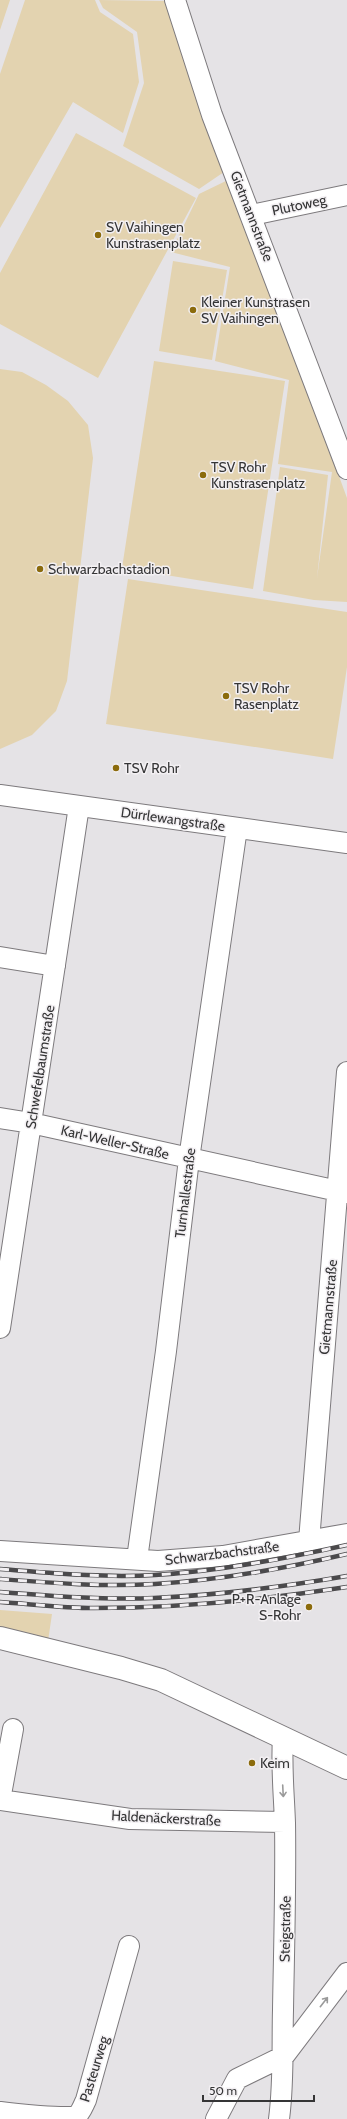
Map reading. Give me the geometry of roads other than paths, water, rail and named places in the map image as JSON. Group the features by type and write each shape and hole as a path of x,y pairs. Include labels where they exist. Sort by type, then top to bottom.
{"main road":[{"path":"0,1638 121,1668 161,1680 347,1768"}],"street":[{"name":"Gietmannstraße","path":"175,0 212,114 340,428 347,469"},
{"name":"Plutoweg","path":"252,215 347,195"},
{"name":"Dürrlewangstraße","path":"0,794 347,843"},
{"name":"Schwefelbaumstraße","path":"0,1328 8,1222 31,1123 79,806"},
{"name":"Turnhallestraße","path":"137,1559 166,1351 189,1159 237,828"},
{"path":"0,957 55,966"},
{"name":"Gietmannstraße","path":"309,1541 342,1192 347,1072"},
{"name":"Karl-Weller-Straße","path":"0,1118 31,1123 342,1192"},
{"name":"Schwarzbachstraße","path":"0,1551 158,1561 223,1556 347,1534"},
{"path":"0,1800 13,1729"},
{"name":"Steigstraße","path":"279,2119 284,2056 285,1822 282,1766 283,1738"},
{"name":"Haldenäckerstraße","path":"0,1800 130,1819 285,1822"},
{"name":"Pasteurweg","path":"0,2112 64,2118 75,2117 81,2111 86,2100 129,1946"},
{"path":"216,2119 237,2079 284,2056 310,2019 347,1973"},
{"path":"283,2011 293,2016 310,2019"}],"railway":[{"path":"0,1569 97,1575 155,1575 203,1571 251,1564 347,1545"},
{"path":"0,1579 97,1585 155,1584 203,1580 251,1573 347,1554"},
{"path":"0,1592 96,1598 154,1598 251,1590 347,1576"},
{"path":"0,1602 82,1608 158,1607 284,1596 347,1587"}],"place":[{"name":"SV Vaihingen Kunstrasenplatz","path":"98,235"},
{"name":"Kleiner Kunstrasen SV Vaihingen","path":"193,310"},
{"name":"TSV Rohr Kunstrasenplatz","path":"203,475"},
{"name":"Schwarzbachstadion","path":"40,569"},
{"name":"TSV Rohr Rasenplatz","path":"226,696"},
{"name":"TSV Rohr","path":"116,768"},
{"name":"P+R-Anlage S-Rohr","path":"309,1607"},
{"name":"Keim","path":"252,1763"}]}
